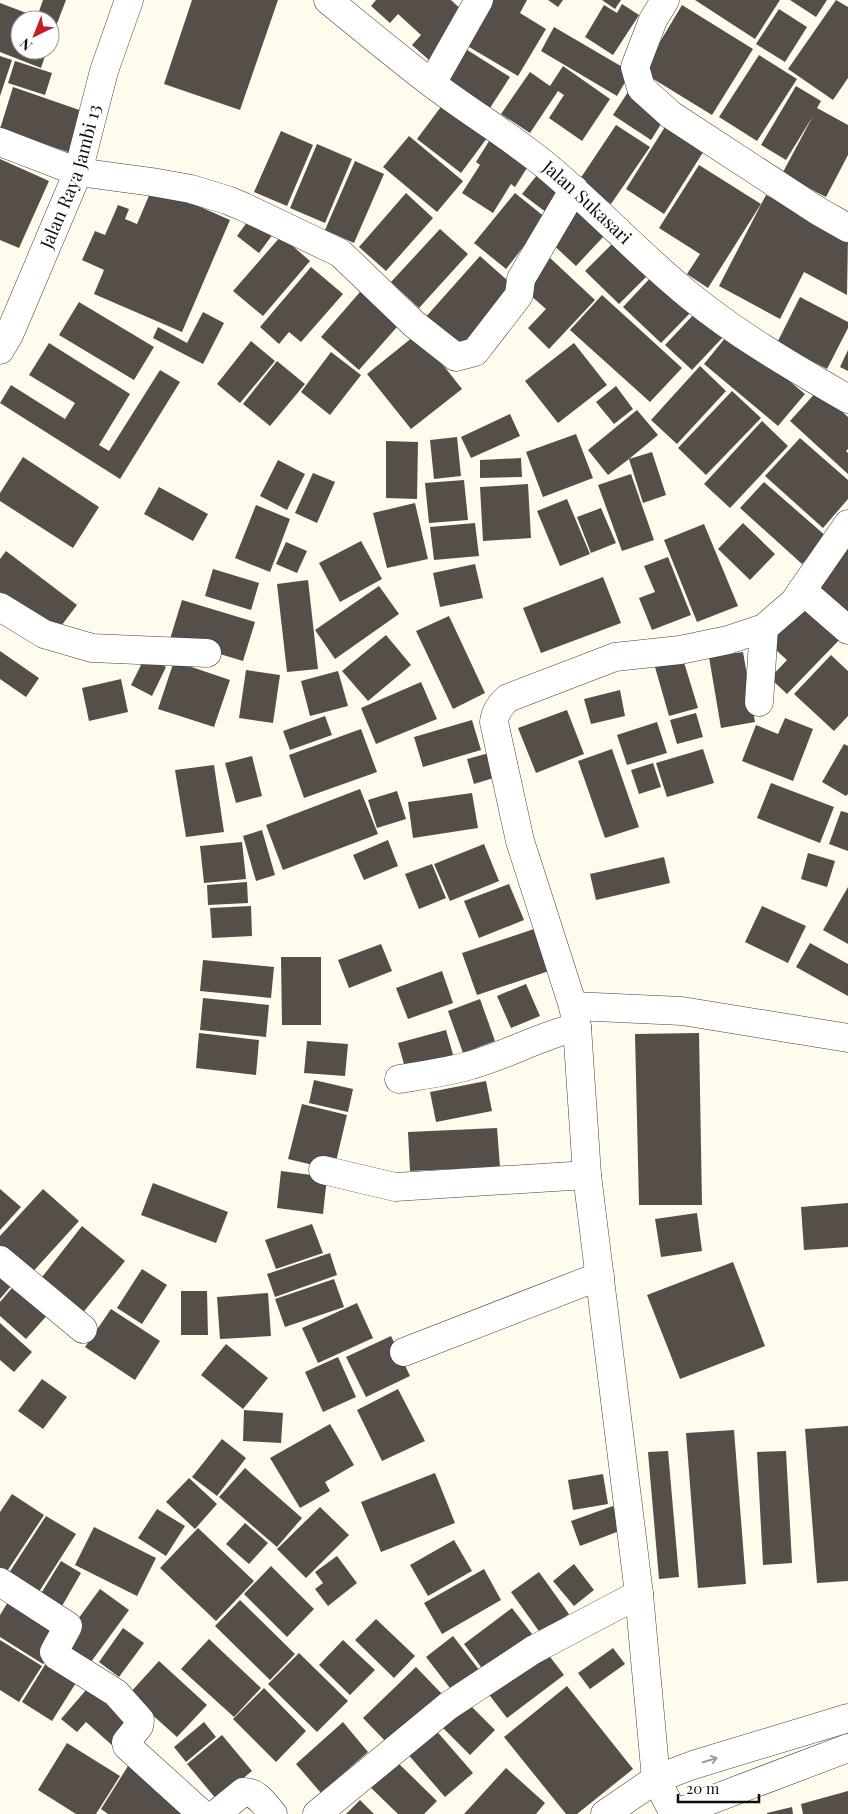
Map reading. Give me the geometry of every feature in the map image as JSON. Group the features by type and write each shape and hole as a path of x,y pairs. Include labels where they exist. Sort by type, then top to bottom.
{"street":[{"name":"Jalan Raya Jambi 13","path":"3,339 78,172 104,71 129,0"},
{"name":"Jalan Sukasari","path":"328,0 432,83 529,151 574,189 623,237 689,296 734,330 848,399"},
{"path":"432,83 479,0"},
{"path":"665,0 653,20 635,67 640,88 671,114 818,212 848,228"},
{"path":"0,142 78,172 191,189 226,200 340,253 414,324 456,357 475,352 520,295 521,279 574,189"},
{"path":"848,524 794,602 764,628 728,640 680,650 615,657 508,698 495,716 494,722 520,840 574,1016 587,1175 639,1594 656,1779 674,1814 848,1748"},
{"path":"802,590 848,630"},
{"path":"0,607 44,634 92,648 207,653"},
{"path":"759,702 764,628"},
{"path":"399,1079 471,1065 524,1046 554,1033 574,1016 682,1012 848,1038"},
{"path":"324,1170 395,1187 587,1175"},
{"path":"0,1260 83,1329"},
{"path":"404,1352 600,1276"},
{"path":"0,1582 68,1626 54,1652 57,1656 116,1693 140,1720 139,1726 126,1742 127,1746 202,1814"},
{"path":"317,1814 448,1706 533,1650 639,1594"},
{"path":"605,1814 656,1779 693,1765 848,1718"},
{"path":"216,1814 243,1792 248,1791 256,1795 273,1814"}],"building":[{"path":"43,0 66,0 60,16 60,10 39,10"},
{"path":"192,0 278,0 240,110 164,84"},
{"path":"376,0 451,0 467,15 429,60 412,45 421,35 398,14 390,23 371,6"},
{"path":"483,0 527,0 520,13 546,29 518,76 459,41"},
{"path":"548,0 563,0 558,7"},
{"path":"602,0 621,0 615,9"},
{"path":"695,0 780,0 755,39"},
{"path":"790,0 827,0 816,17"},
{"path":"836,0 848,7 848,78 833,100 788,69"},
{"path":"0,3 18,10 10,10 10,56 0,52"},
{"path":"622,4 639,15 613,55 585,37 604,5 617,13"},
{"path":"682,5 753,49 712,115 642,72"},
{"path":"779,9 807,27 785,62 756,44"},
{"path":"554,27 631,72 617,96 541,51"},
{"path":"461,46 510,77 490,108 441,77"},
{"path":"759,55 797,79 757,141 719,117"},
{"path":"0,56 12,60 0,96"},
{"path":"20,60 44,60 41,68"},
{"path":"15,61 52,73 45,95 8,83"},
{"path":"563,66 610,99 582,141 549,118 564,95 558,91 530,133 501,114 530,72 550,86"},
{"path":"796,86 821,101 817,108 848,125 848,155 826,197 782,174 813,116 786,160 761,145"},
{"path":"13,87 88,113 74,154 0,129"},
{"path":"630,89 668,113 651,140 613,115"},
{"path":"446,100 490,134 461,173 417,139"},
{"path":"668,122 707,146 664,214 626,189"},
{"path":"616,125 650,147 611,204 578,182"},
{"path":"281,131 313,145 287,206 254,192"},
{"path":"409,136 463,181 437,212 383,167"},
{"path":"491,138 530,163 515,187 511,184 493,213 462,193 480,165 476,162"},
{"path":"317,144 352,159 325,223 290,208"},
{"path":"0,159 49,181 19,248 0,240"},
{"path":"355,161 384,174 354,243 325,230"},
{"path":"699,165 761,204 708,288 687,274 700,254 659,228"},
{"path":"541,170 569,192 551,216 522,194"},
{"path":"153,186 230,220 182,332 94,294 104,270 82,260 95,231 105,235 118,205 129,209 125,219 137,224"},
{"path":"406,193 433,218 386,271 359,247"},
{"path":"515,193 546,218 506,269 474,243"},
{"path":"766,195 848,237 847,295 804,272 780,319 719,286"},
{"path":"575,208 604,236 576,266 547,239"},
{"path":"253,214 279,226 259,253 237,236"},
{"path":"440,229 468,254 419,308 391,282"},
{"path":"281,236 310,261 263,316 233,291"},
{"path":"616,240 649,274 619,304 585,271"},
{"path":"480,256 518,290 462,352 424,319"},
{"path":"549,257 595,300 549,349 528,328 546,309 521,287"},
{"path":"311,267 343,294 301,342 289,332 279,344 260,327"},
{"path":"655,273 693,310 661,343 623,307"},
{"path":"366,285 404,319 359,370 321,337"},
{"path":"602,295 682,368 650,402 570,330"},
{"path":"800,297 848,322 848,328 827,369 777,343"},
{"path":"79,302 154,347 134,380 59,335"},
{"path":"697,311 724,336 692,370 665,345"},
{"path":"203,312 224,323 203,364 153,338 158,327 187,343"},
{"path":"730,332 805,394 778,426 704,364"},
{"path":"418,333 462,389 411,429 367,374"},
{"path":"251,341 275,361 240,403 217,384"},
{"path":"49,343 130,394 99,445 109,451 160,370 180,382 120,479 0,403 11,385 65,419 75,403 29,375"},
{"path":"574,343 607,385 558,423 525,381"},
{"path":"848,350 848,371 840,367"},
{"path":"331,352 361,375 330,415 301,392"},
{"path":"277,361 305,384 270,426 243,404"},
{"path":"700,366 726,391 677,444 651,420"},
{"path":"616,386 633,409 614,424 596,402"},
{"path":"818,390 848,417 848,449 846,451 848,453 848,474 790,421"},
{"path":"732,391 761,418 706,475 678,448"},
{"path":"637,410 658,435 608,475 588,450"},
{"path":"510,414 520,436 471,458 461,437"},
{"path":"762,421 788,446 730,508 704,484"},
{"path":"576,434 593,478 543,497 526,452"},
{"path":"457,437 461,476 434,479 430,440"},
{"path":"800,438 848,480 848,499 823,528 765,476"},
{"path":"386,441 418,442 417,499 386,498"},
{"path":"652,452 666,495 643,503 629,459"},
{"path":"23,457 99,507 73,548 0,501 0,493"},
{"path":"521,458 522,477 480,478 480,460"},
{"path":"278,460 305,474 287,510 260,496"},
{"path":"313,473 335,482 317,523 295,513"},
{"path":"631,474 654,540 622,551 598,485"},
{"path":"464,480 468,520 429,523 425,483"},
{"path":"764,482 827,537 802,564 740,508"},
{"path":"528,484 531,538 483,541 480,487"},
{"path":"159,487 208,514 193,541 144,514"},
{"path":"567,499 590,554 560,566 537,511"},
{"path":"415,503 428,559 387,568 373,513"},
{"path":"256,505 290,519 270,572 235,558"},
{"path":"601,508 616,543 591,553 577,517"},
{"path":"475,523 479,556 434,560 430,527"},
{"path":"743,523 775,554 750,580 718,549"},
{"path":"704,524 738,606 697,622 664,540"},
{"path":"361,541 382,579 340,602 319,563"},
{"path":"286,542 307,551 297,573 276,564"},
{"path":"845,548 848,550 848,618 812,586"},
{"path":"6,551 77,605 55,634 0,592 0,559"},
{"path":"668,557 691,615 652,630 639,598 655,592 644,566"},
{"path":"475,564 483,598 440,607 433,573"},
{"path":"213,569 259,583 251,610 205,596"},
{"path":"603,577 621,623 541,653 523,608"},
{"path":"308,580 318,669 287,672 277,584"},
{"path":"379,586 399,614 335,659 315,630"},
{"path":"182,600 255,622 243,661 170,639"},
{"path":"806,600 843,636 787,694 770,678 787,660 766,641"},
{"path":"449,616 485,693 453,709 416,631"},
{"path":"386,635 411,665 368,701 342,671"},
{"path":"0,651 39,678 26,697 0,679"},
{"path":"743,652 755,722 721,728 709,657"},
{"path":"831,655 848,671 848,716 834,731 794,694"},
{"path":"145,657 166,667 152,696 131,685"},
{"path":"683,659 698,708 669,716 655,667"},
{"path":"174,661 230,680 214,727 158,709"},
{"path":"246,670 280,675 273,723 239,718"},
{"path":"338,671 348,706 310,716 301,681"},
{"path":"121,679 128,712 89,721 82,688"},
{"path":"421,682 437,719 376,744 361,708"},
{"path":"620,690 625,716 591,724 584,699"},
{"path":"567,710 584,754 536,773 518,728"},
{"path":"696,713 703,737 677,744 670,720"},
{"path":"325,716 332,735 290,750 283,731"},
{"path":"785,718 813,729 793,781 742,761 756,725 778,734"},
{"path":"472,720 481,750 423,767 414,737"},
{"path":"657,722 667,753 627,765 617,735"},
{"path":"361,729 377,772 304,798 289,755"},
{"path":"844,744 848,746 848,794 846,796 822,782"},
{"path":"612,749 639,827 605,838 578,761"},
{"path":"703,749 714,783 667,797 656,763"},
{"path":"493,752 500,776 474,784 467,759"},
{"path":"252,756 262,796 236,803 225,763"},
{"path":"653,763 661,787 639,794 631,770"},
{"path":"214,765 224,832 186,837 175,770"},
{"path":"771,783 834,807 820,843 757,818"},
{"path":"360,789 378,834 283,870 266,825"},
{"path":"397,791 406,819 377,828 368,800"},
{"path":"472,793 478,828 413,838 408,802"},
{"path":"841,811 848,813 848,851 829,844"},
{"path":"262,830 275,875 256,881 243,836"},
{"path":"388,840 398,866 364,880 353,855"},
{"path":"242,842 246,879 204,883 200,846"},
{"path":"484,844 499,881 450,901 434,864"},
{"path":"808,853 835,861 827,887 801,879"},
{"path":"664,857 670,883 596,900 590,874"},
{"path":"432,864 446,898 419,909 405,874"},
{"path":"247,882 248,903 208,905 207,885"},
{"path":"509,884 524,920 479,938 464,901"},
{"path":"848,887 848,944 823,930"},
{"path":"251,906 252,936 212,938 210,908"},
{"path":"762,906 806,926 788,963 745,942"},
{"path":"540,927 555,969 477,995 462,953"},
{"path":"810,943 848,964 848,996 796,967"},
{"path":"381,944 392,971 349,988 338,960"},
{"path":"281,957 321,957 321,1025 282,1025"},
{"path":"203,960 274,967 271,998 200,991"},
{"path":"442,971 453,1003 408,1019 396,988"},
{"path":"526,984 540,1016 511,1028 497,996"},
{"path":"203,998 269,1005 266,1037 200,1030"},
{"path":"480,999 495,1041 463,1053 448,1011"},
{"path":"446,1030 454,1058 406,1071 398,1043"},
{"path":"199,1033 259,1040 256,1075 196,1068"},
{"path":"699,1033 702,1205 639,1205 635,1034"},
{"path":"307,1041 348,1044 345,1076 304,1073"},
{"path":"314,1080 353,1089 348,1112 309,1103"},
{"path":"486,1081 492,1111 436,1122 430,1092"},
{"path":"302,1104 347,1115 334,1170 288,1159"},
{"path":"497,1128 500,1167 410,1171 408,1132"},
{"path":"281,1171 327,1177 323,1214 277,1208"},
{"path":"153,1183 228,1212 216,1243 141,1215"},
{"path":"0,1189 21,1207 0,1230"},
{"path":"43,1189 79,1221 29,1276 0,1249 0,1236"},
{"path":"848,1203 848,1247 804,1250 801,1207"},
{"path":"697,1213 702,1251 661,1257 655,1219"},
{"path":"312,1224 323,1253 276,1269 265,1240"},
{"path":"82,1226 125,1261 81,1315 39,1281"},
{"path":"330,1253 337,1275 275,1297 267,1274"},
{"path":"733,1262 765,1346 680,1379 647,1295"},
{"path":"142,1269 167,1285 142,1324 117,1308"},
{"path":"0,1277 11,1286 0,1299"},
{"path":"334,1279 344,1307 285,1327 275,1299"},
{"path":"17,1282 50,1312 26,1339 0,1316 0,1302"},
{"path":"181,1291 207,1291 208,1335 181,1335"},
{"path":"268,1293 271,1336 220,1339 217,1297"},
{"path":"357,1303 373,1338 318,1363 302,1328"},
{"path":"111,1309 160,1341 135,1380 85,1347"},
{"path":"0,1323 32,1352 14,1372 0,1360"},
{"path":"391,1336 410,1376 366,1397 346,1357"},
{"path":"226,1344 268,1378 243,1409 201,1375"},
{"path":"338,1357 356,1397 323,1412 305,1372"},
{"path":"42,1379 67,1397 43,1429 18,1411"},
{"path":"398,1389 425,1441 382,1461 357,1410"},
{"path":"244,1410 283,1413 281,1443 243,1441"},
{"path":"330,1424 354,1465 325,1482 330,1491 300,1508 270,1458"},
{"path":"848,1426 848,1581 817,1583 805,1429"},
{"path":"734,1430 746,1584 698,1588 686,1433"},
{"path":"222,1439 246,1458 217,1496 192,1477"},
{"path":"668,1451 679,1577 659,1579 648,1452"},
{"path":"786,1451 792,1563 763,1565 757,1452"},
{"path":"245,1468 302,1518 277,1547 219,1497"},
{"path":"435,1473 455,1523 381,1552 361,1502"},
{"path":"603,1474 608,1504 573,1510 568,1480"},
{"path":"189,1478 217,1504 195,1529 166,1502"},
{"path":"12,1494 44,1515 2,1579 0,1578 0,1512"},
{"path":"613,1506 622,1530 580,1546 571,1521"},
{"path":"320,1507 349,1535 306,1578 277,1549"},
{"path":"157,1509 185,1526 166,1556 138,1538"},
{"path":"46,1516 76,1534 35,1598 5,1579"},
{"path":"245,1523 268,1543 249,1564 226,1544"},
{"path":"94,1527 156,1558 137,1596 75,1565"},
{"path":"198,1528 254,1581 216,1621 160,1568"},
{"path":"454,1540 472,1571 428,1596 410,1565"},
{"path":"337,1556 357,1583 328,1606 315,1589 323,1583 315,1572"},
{"path":"61,1561 81,1573 58,1613 37,1600"},
{"path":"574,1564 594,1590 574,1606 553,1581"},
{"path":"271,1566 314,1609 287,1637 244,1594"},
{"path":"484,1569 501,1600 442,1634 424,1603"},
{"path":"539,1572 569,1614 541,1634 511,1592"},
{"path":"100,1589 129,1610 88,1666 59,1645"},
{"path":"11,1597 65,1631 43,1664 0,1637 0,1615"},
{"path":"240,1600 295,1654 270,1680 215,1626"},
{"path":"512,1608 532,1634 484,1671 464,1644"},
{"path":"376,1619 415,1656 394,1678 355,1640"},
{"path":"123,1628 144,1643 119,1677 99,1662"},
{"path":"453,1636 480,1671 453,1692 426,1657"},
{"path":"209,1639 261,1688 234,1717 181,1669"},
{"path":"0,1640 42,1666 19,1702 0,1690"},
{"path":"343,1640 375,1670 350,1695 319,1665"},
{"path":"613,1648 625,1664 590,1689 578,1673"},
{"path":"544,1649 564,1675 507,1718 487,1692"},
{"path":"299,1653 348,1701 317,1732 268,1684"},
{"path":"48,1660 79,1678 52,1721 22,1702"},
{"path":"159,1661 207,1705 177,1737 129,1694"},
{"path":"416,1667 442,1694 389,1745 363,1718"},
{"path":"93,1682 137,1720 114,1747 86,1722 77,1732 61,1719"},
{"path":"567,1686 633,1769 577,1814 566,1814 504,1737"},
{"path":"264,1688 306,1731 276,1762 233,1719"},
{"path":"466,1701 495,1730 470,1755 441,1726"},
{"path":"204,1722 216,1737 186,1762 174,1747"},
{"path":"343,1722 368,1752 321,1793 296,1764"},
{"path":"434,1728 473,1773 445,1797 406,1752"},
{"path":"222,1735 252,1771 217,1800 187,1764"},
{"path":"67,1743 120,1776 96,1814 76,1814 38,1790"},
{"path":"393,1758 437,1801 424,1814 398,1814 367,1784"},
{"path":"128,1766 187,1804 180,1814 108,1814 101,1809"},
{"path":"506,1768 545,1803 536,1814 464,1814"},
{"path":"848,1791 848,1814 803,1814 801,1804"},
{"path":"360,1800 374,1814 346,1814"},
{"path":"792,1807 793,1814 767,1814 767,1813"}]}
